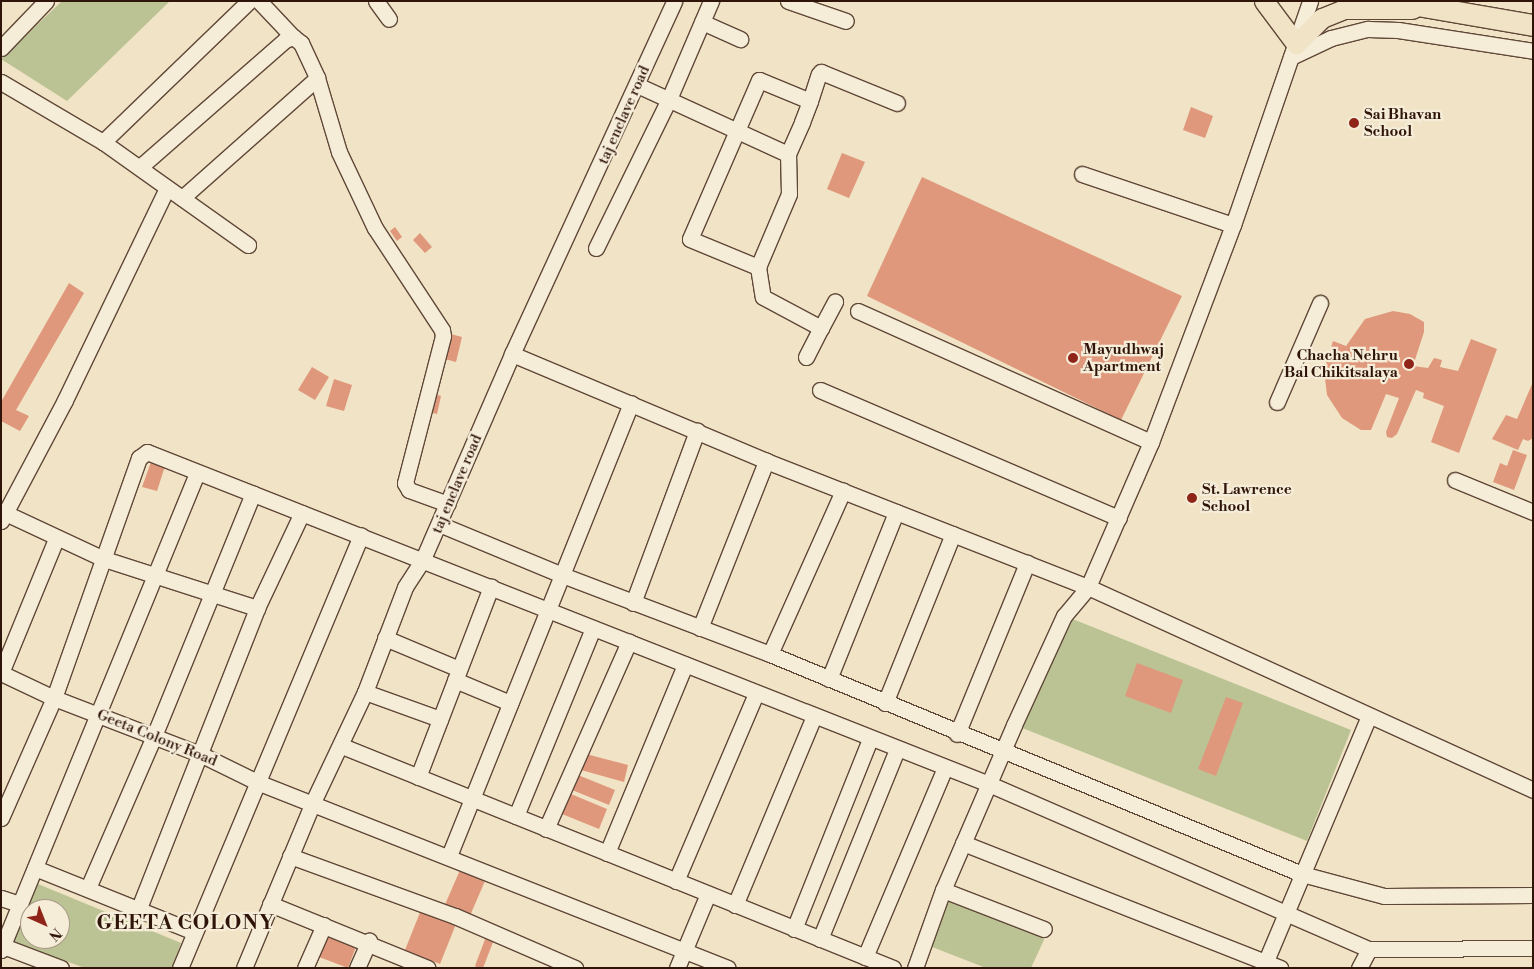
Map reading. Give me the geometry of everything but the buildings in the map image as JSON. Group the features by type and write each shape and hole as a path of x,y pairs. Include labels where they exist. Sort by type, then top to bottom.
{"highway":[{"path":"1394,1 1530,25"}],"main road":[{"path":"1264,1 1293,50 1322,18 1344,9 1378,7 1446,11"}],"street":[{"path":"2,47 46,1"},
{"path":"103,142 249,1"},
{"path":"259,1 301,43 317,78 339,152 375,228 442,330 443,336 405,483 409,490 448,504"},
{"path":"376,1 389,19"},
{"name":"taj enclave road","path":"244,968 313,802 342,746 365,692 405,587 423,559 440,524 512,354 638,85 674,1"},
{"path":"596,248 669,99 710,1"},
{"path":"788,1 846,21"},
{"path":"915,968 943,890 1002,752 1064,616 1088,587 1151,442 1233,225 1310,1"},
{"path":"702,22 740,39"},
{"path":"1293,50 1368,29 1398,30 1533,51"},
{"path":"140,167 285,40 293,37"},
{"path":"821,328 763,297 758,267 789,194 788,154 821,72 898,103"},
{"path":"182,198 317,78"},
{"path":"758,267 690,239 759,80 810,101"},
{"path":"1,82 103,142 248,246"},
{"path":"638,85 788,154"},
{"path":"1082,174 1233,225"},
{"path":"168,188 65,400 2,515 104,559 214,592 257,608"},
{"path":"806,357 835,302"},
{"path":"1277,402 1320,304"},
{"path":"858,311 1151,442"},
{"path":"512,354 766,461 1088,587 1533,790"},
{"path":"820,390 1116,523"},
{"path":"449,856 631,403"},
{"path":"633,603 697,431"},
{"path":"1,818 54,698 143,454 151,453 198,473 423,559 547,612 629,642 870,739 988,784 1283,914 1369,949 1533,948"},
{"path":"700,628 766,461"},
{"path":"61,968 2,948 198,473"},
{"path":"1455,480 1533,512"},
{"path":"770,654 843,491"},
{"path":"88,888 154,736 253,493"},
{"path":"828,679 896,512"},
{"path":"139,908 257,608 302,513"},
{"path":"440,524 562,576 770,654 957,734 1302,874 1384,896 1533,895"},
{"path":"885,703 953,534"},
{"path":"180,968 361,535"},
{"path":"1,673 56,539"},
{"path":"957,734 1027,563"},
{"path":"418,777 491,587"},
{"path":"516,816 593,628"},
{"path":"385,638 510,703"},
{"path":"546,829 629,642"},
{"path":"607,853 684,664"},
{"name":"Geeta Colony Road","path":"1,673 54,698 98,713 200,754 257,782 313,802 728,968"},
{"path":"365,692 440,719"},
{"path":"676,881 756,693"},
{"path":"735,905 814,716"},
{"path":"1264,965 1283,914 1369,716"},
{"path":"794,929 870,739"},
{"path":"342,746 892,968"},
{"path":"820,939 897,749"},
{"path":"865,957 945,768"},
{"path":"963,843 1264,965 1280,968"},
{"path":"290,856 455,916 575,968"},
{"path":"36,868 139,908 194,932"},
{"path":"943,890 1044,929"},
{"path":"677,968 708,894"},
{"path":"1,898 19,904"},
{"path":"270,904 369,941 428,968"},
{"path":"305,968 324,925"},
{"path":"357,968 369,941"},
{"path":"1359,968 1369,949"}],"green space":[{"path":"62,1 170,1 67,101 1,59"},
{"path":"1065,616 1351,730 1307,841 1015,725"},
{"path":"38,884 181,943 172,968 85,968 32,949 70,949 70,899 30,899"},
{"path":"949,892 1048,931 1031,968 986,968 927,945"},
{"path":"20,919 20,945 9,941"}],"place":[{"name":"Sai Bhavan School","path":"1354,123"},
{"name":"Mayudhwaj Apartment","path":"1073,358"},
{"name":"Chacha Nehru Bal Chikitsalaya","path":"1409,364"},
{"name":"St. Lawrence School","path":"1192,498"}],"district":[{"name":"GEETA COLONY","path":"186,923"}]}
